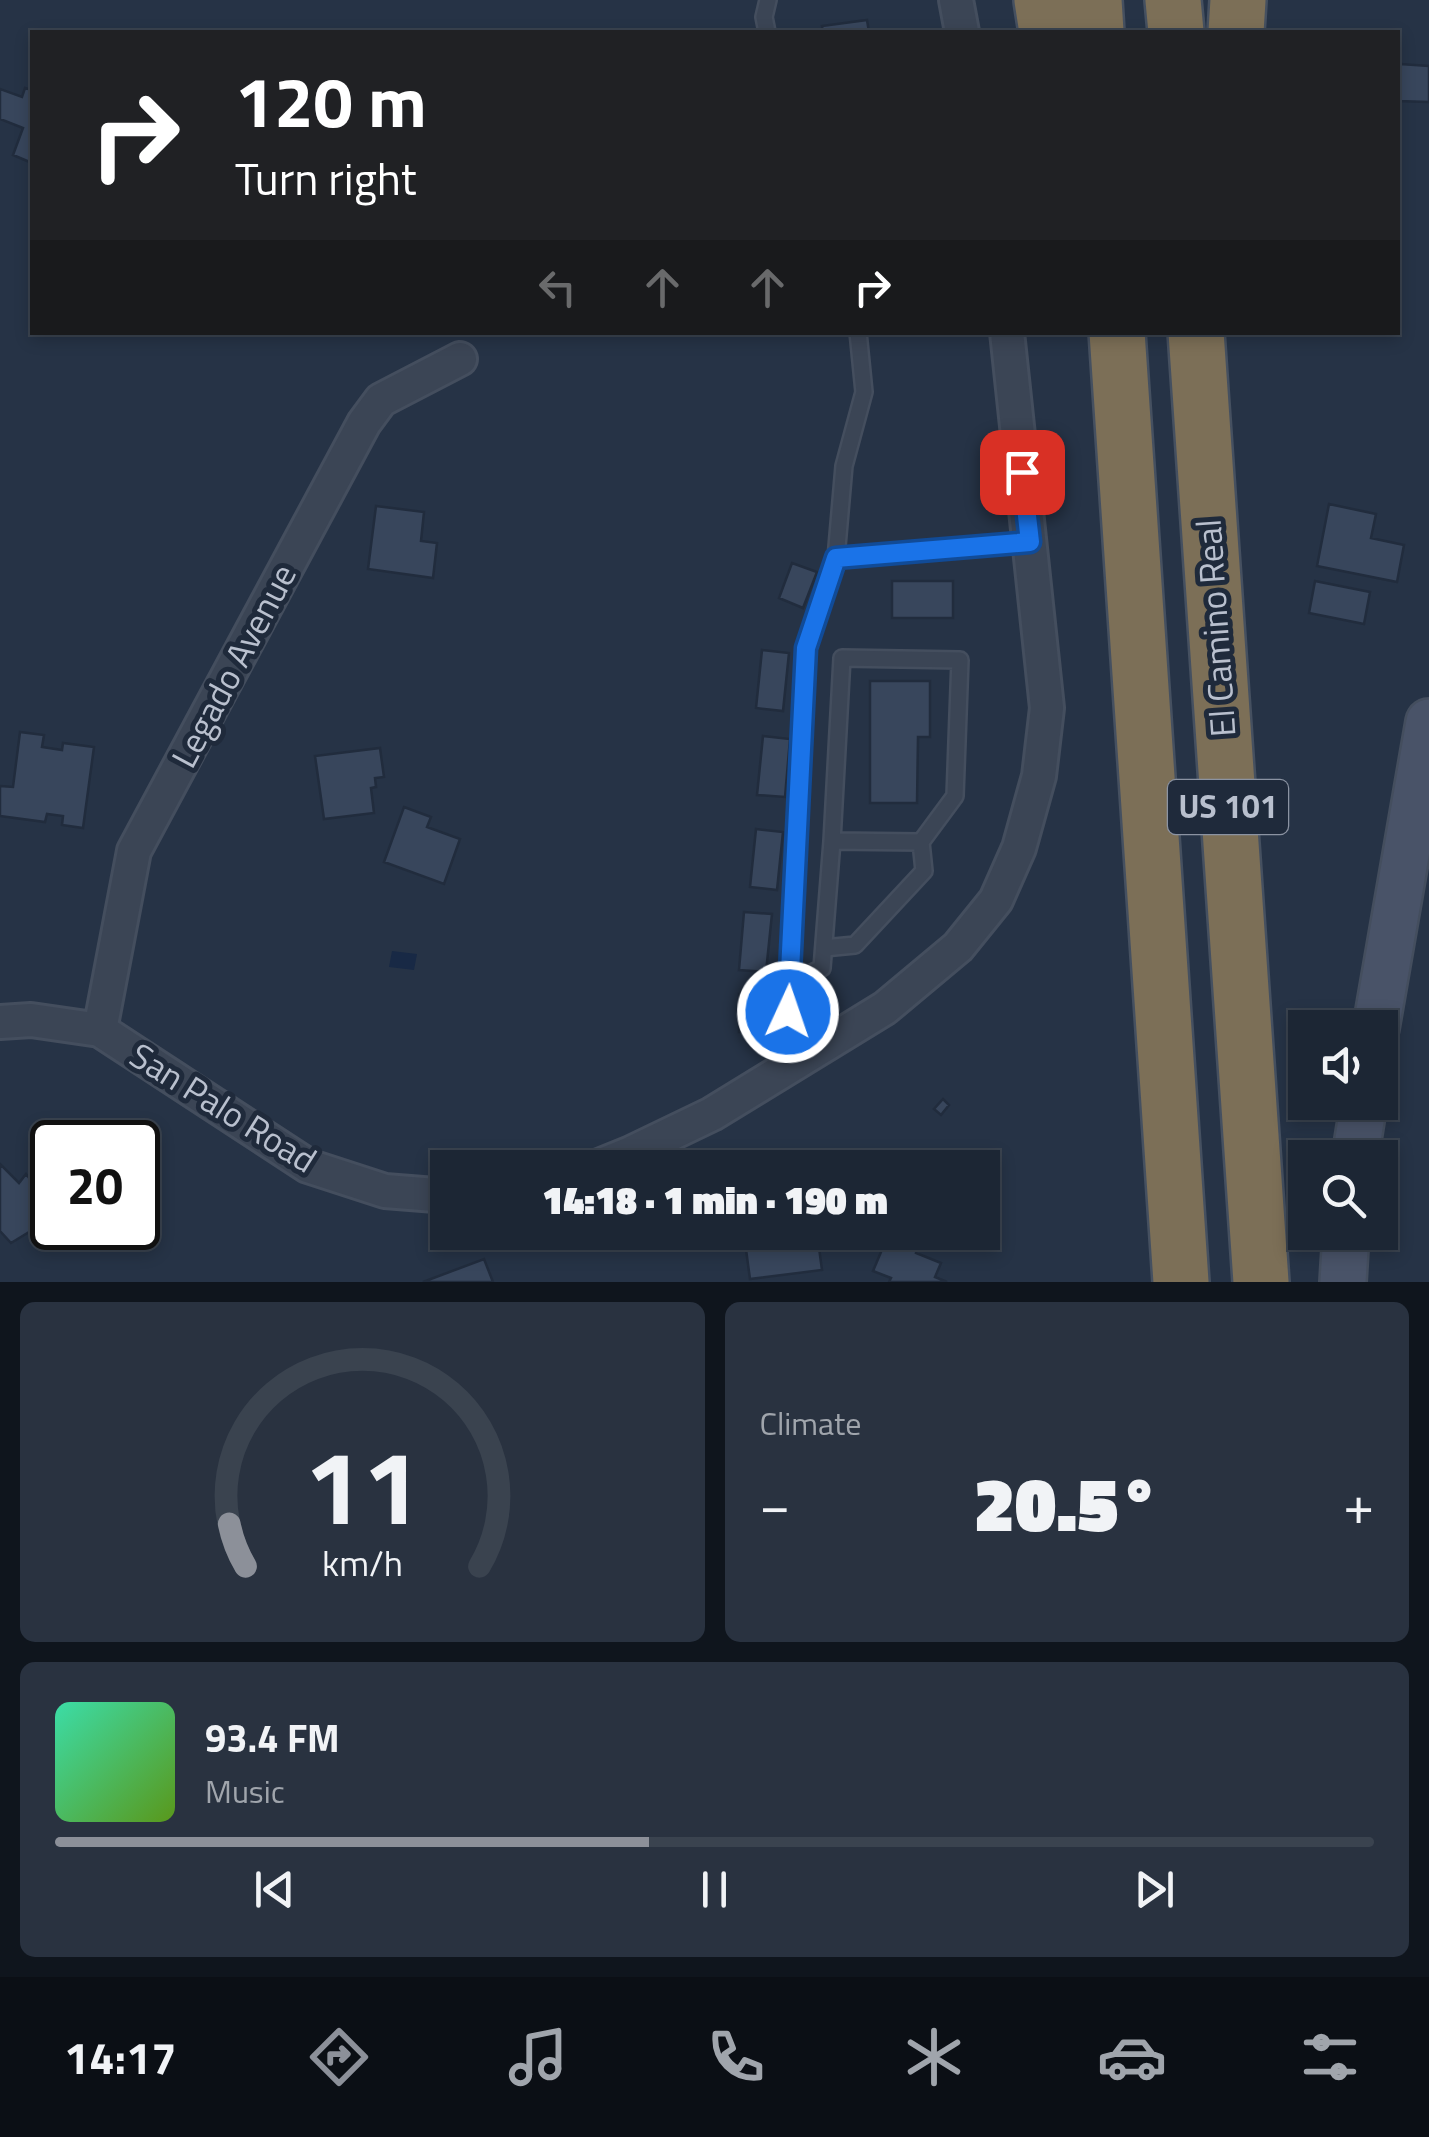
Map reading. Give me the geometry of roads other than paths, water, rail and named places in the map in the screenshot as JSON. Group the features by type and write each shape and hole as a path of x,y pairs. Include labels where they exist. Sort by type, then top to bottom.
{"highway":[{"path":"1042,0 1047,30"},
{"path":"1094,0 1096,30"},
{"path":"1174,0 1176,30"},
{"path":"1236,30 1238,0"},
{"path":"1099,335 1128,492"},
{"name":"US 101","path":"1117,335 1181,1282"},
{"name":"El Camino Real","path":"1196,335 1260,1282"},
{"path":"1210,534 1220,335"}],"main road":[{"path":"1380,1010 1420,826 1429,722"},
{"path":"1343,1282 1345,1250"}],"street":[{"path":"956,0 962,30"},
{"path":"640,1150 712,1114 885,1008 958,947 996,900 1028,818 1045,742 1047,708 1006,335"},
{"name":"Legado Avenue","path":"100,1030 134,851 152,817 364,423 381,400 460,358"},
{"name":"San Palo Road","path":"0,1022 31,1020 100,1030 308,1166 385,1192 430,1195"}],"lane":[{"path":"767,30 764,17 768,0"},
{"path":"785,1069 806,648 836,558 844,466 864,392 858,335"},
{"path":"836,558 1030,542"},
{"path":"790,983 822,968 842,658 960,660 955,796 922,842 924,872 855,945 824,948"},
{"path":"832,842 922,842"}],"water":[{"path":"392,951 417,954 414,970 389,967"}]}
